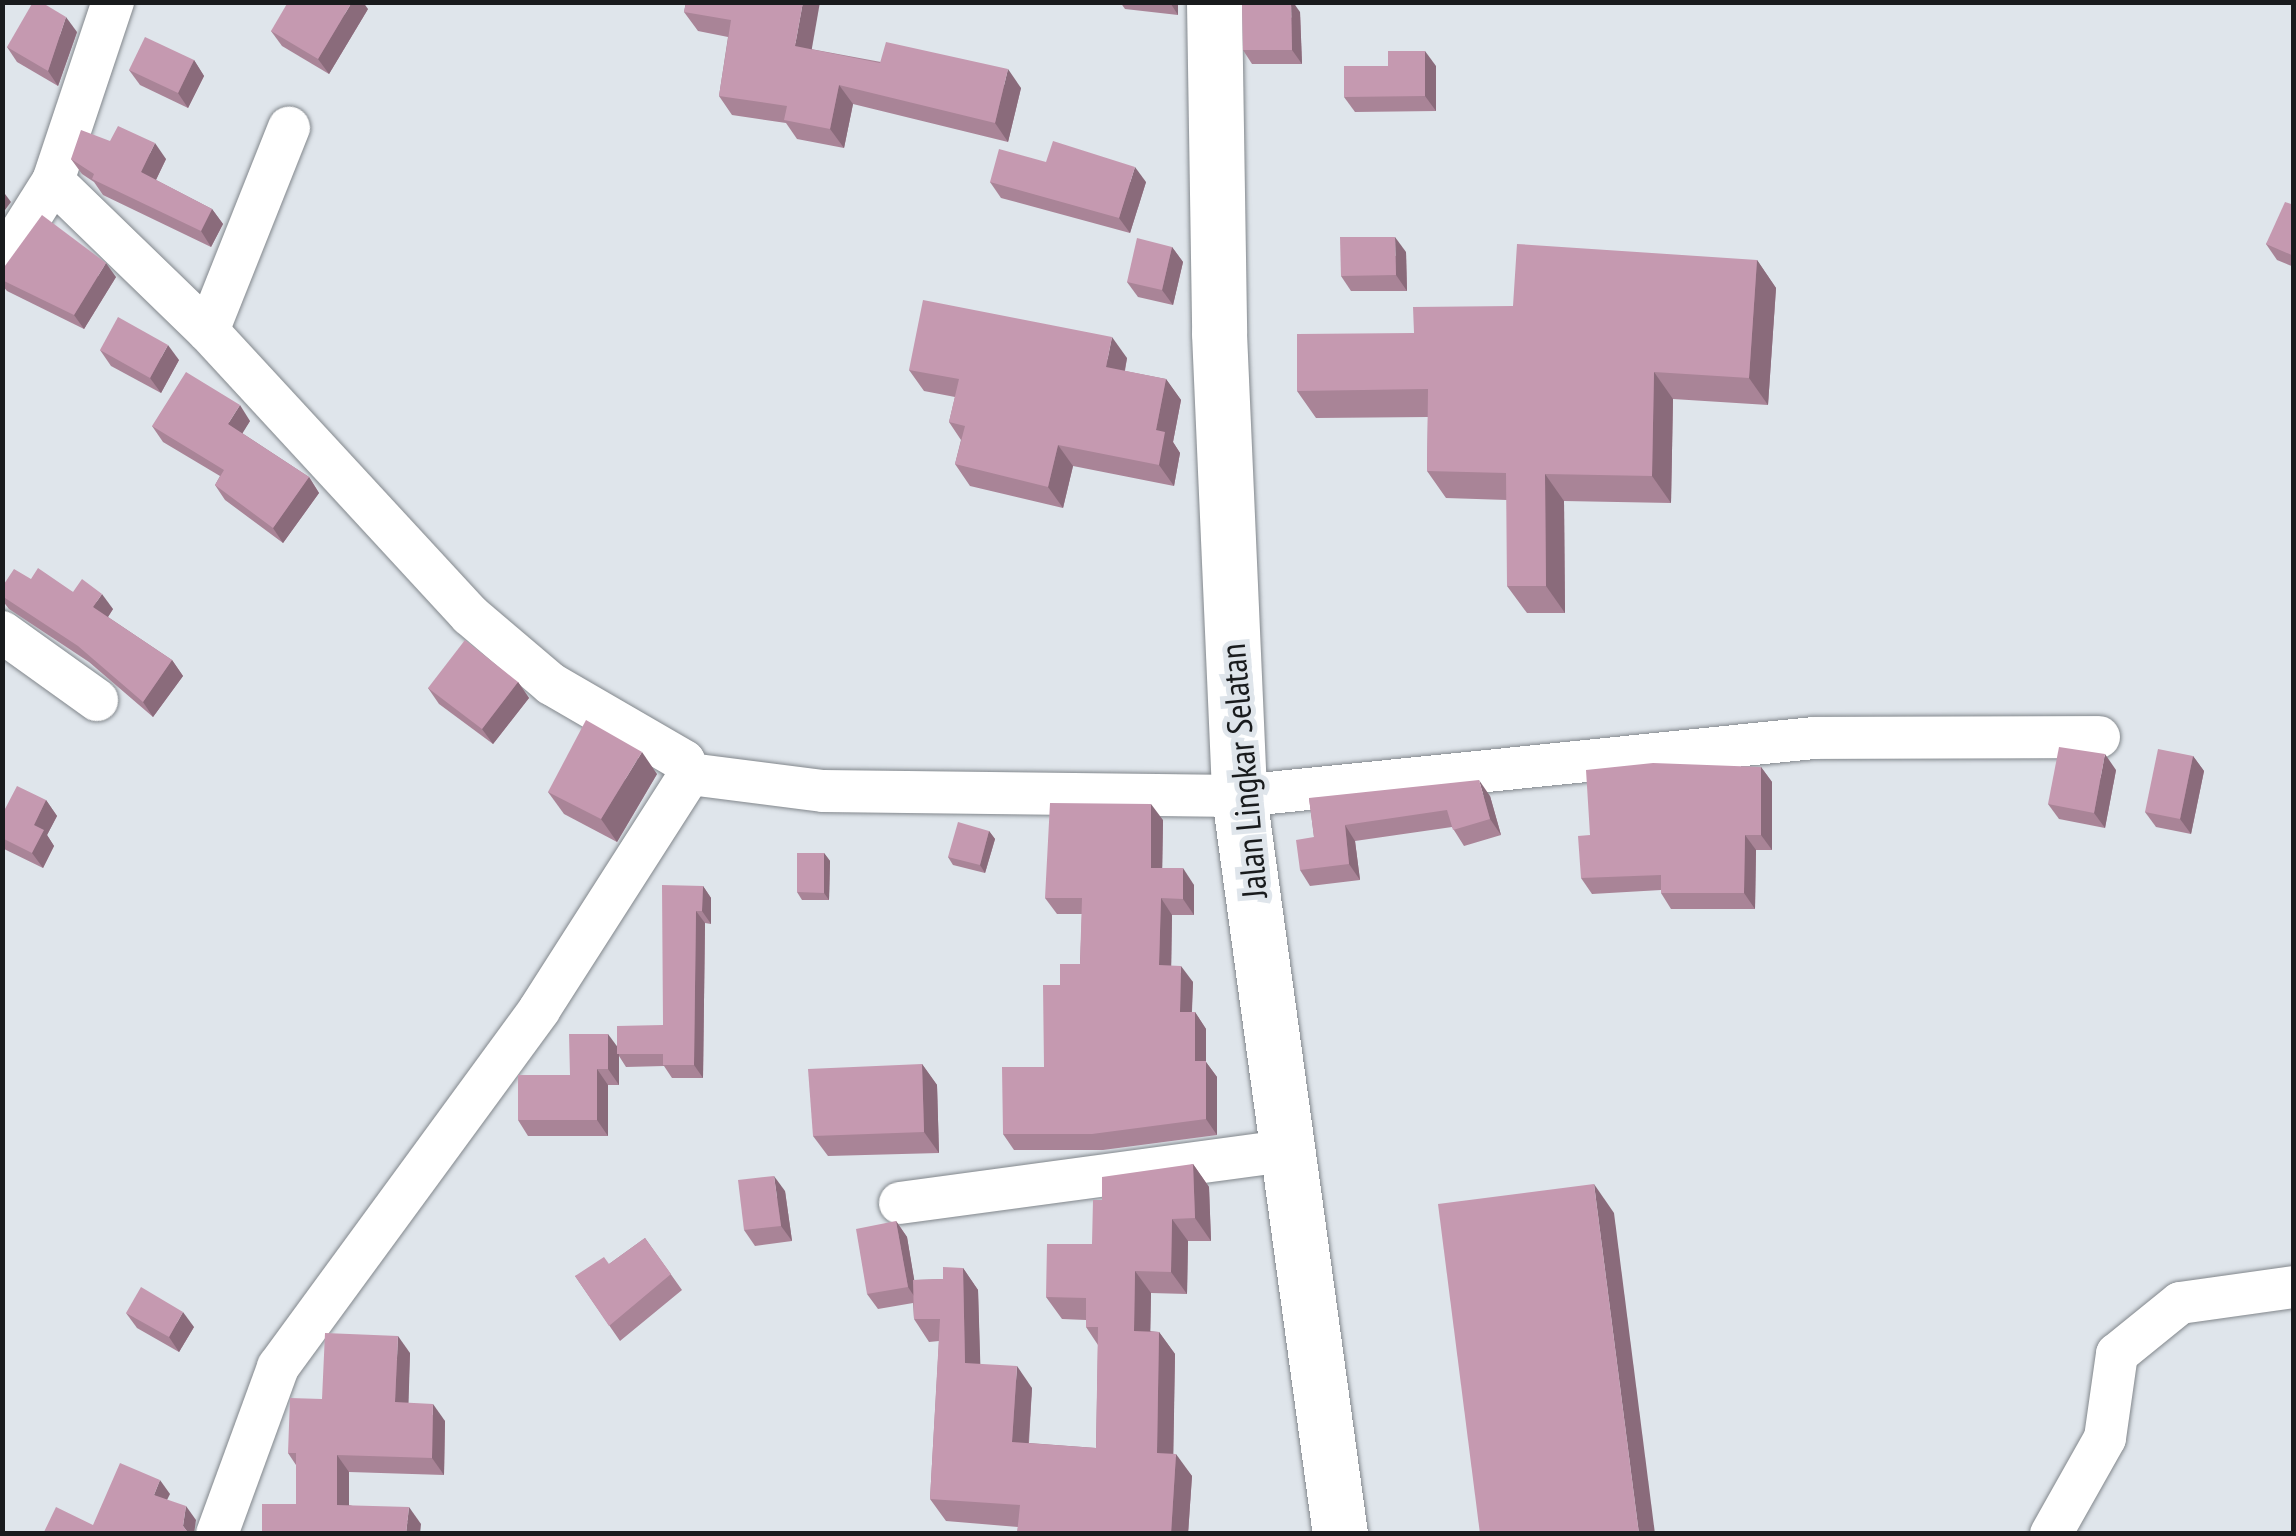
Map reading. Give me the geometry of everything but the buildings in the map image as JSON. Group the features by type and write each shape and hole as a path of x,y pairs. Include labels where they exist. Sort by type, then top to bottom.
{"highway":[{"name":"Jalan Lingkar Selatan","path":"1214,2 1219,334 1239,796 1340,1534"}],"street":[{"path":"2,262 54,181 113,2"},
{"path":"208,331 289,127"},
{"path":"54,181 208,331 470,615 551,684 684,762 690,774"},
{"path":"2,632 96,700"},
{"path":"690,774 823,791 1239,796 1814,738 2099,737"},
{"path":"217,1534 278,1367 540,1010 690,774"},
{"path":"900,1203 1287,1150"},
{"path":"2051,1534 2105,1438 2113,1366 2129,1342 2180,1303 2203,1294 2294,1287"}]}
